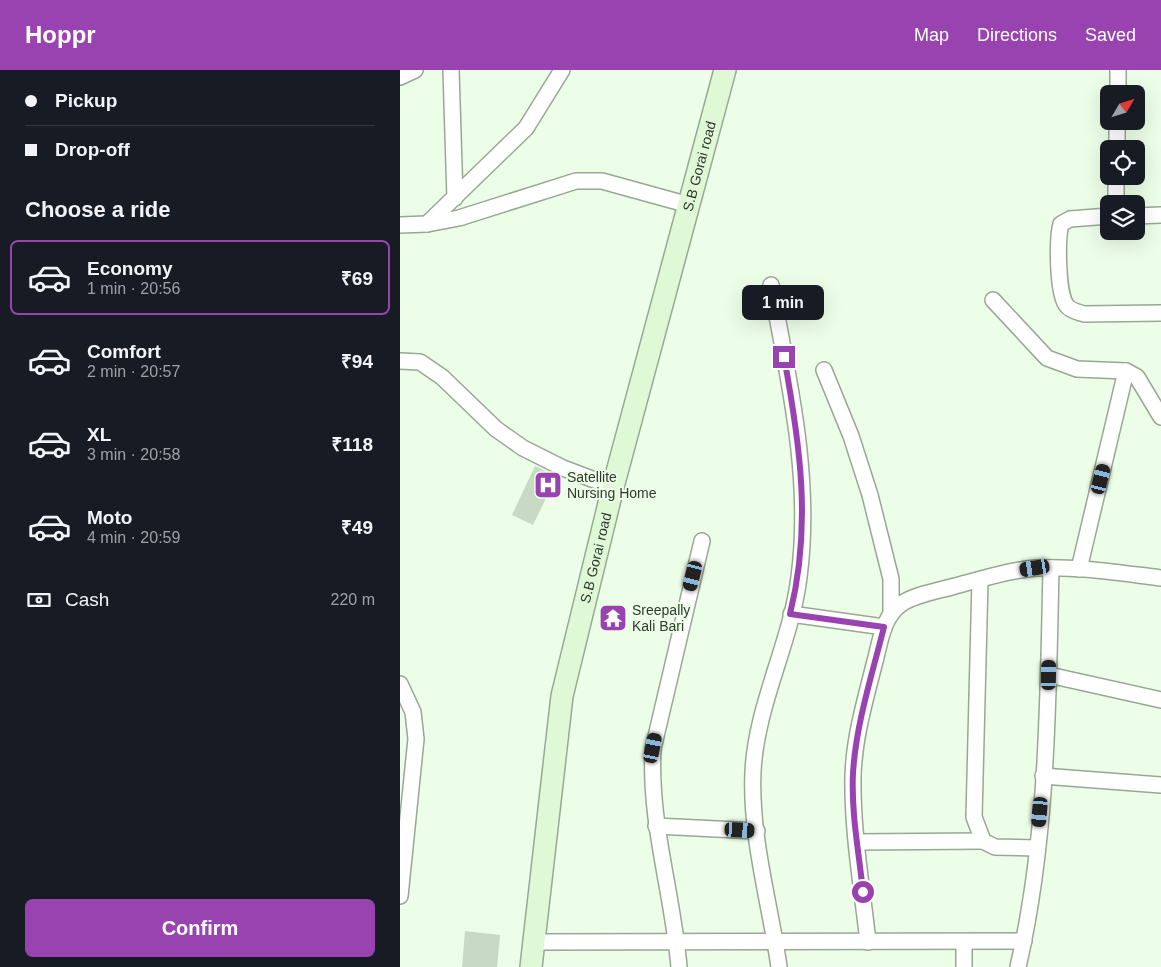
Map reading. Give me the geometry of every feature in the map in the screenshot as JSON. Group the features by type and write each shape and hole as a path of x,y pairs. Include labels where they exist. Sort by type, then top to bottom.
{"street":[{"path":"400,77 415,70"},
{"path":"452,70 455,198"},
{"path":"427,224 526,128 562,70"},
{"name":"S.B Gorai road","path":"531,967 562,696 613,487 725,70"},
{"path":"1118,70 1118,85"},
{"path":"400,225 427,224 459,218 576,181 602,181 689,206"},
{"path":"1145,216 1161,215"},
{"path":"1100,217 1070,219 1061,224 1058,234 1062,295 1066,305 1075,312 1084,314 1161,313"},
{"path":"771,285 794,411 802,469 803,518 799,579 756,746 753,797 756,831 779,967"},
{"path":"993,300 1047,358 1077,369 1126,371 1137,377 1146,388 1161,417"},
{"path":"400,361 420,362 442,377 496,429 523,448 563,468 613,487"},
{"path":"824,370 851,436 875,514 891,579 887,620 857,740 853,775 868,942"},
{"path":"1079,569 1126,371"},
{"path":"679,967 677,942 656,826 651,782 653,748 702,541"},
{"path":"887,620 901,604 918,596 1018,571 1050,568 1079,569 1161,578"},
{"path":"1018,967 1024,941 1037,848 1043,776 1049,675 1050,568"},
{"path":"980,580 974,817 983,841"},
{"path":"790,614 887,620"},
{"path":"1049,675 1161,700"},
{"path":"400,684 413,712 416,739 400,896"},
{"path":"1043,776 1161,785"},
{"path":"656,826 756,831"},
{"path":"858,842 983,841 995,847 1037,848"},
{"path":"534,942 1024,941"},
{"path":"964,942 964,967"}],"building":[{"path":"535,466 562,479 555,495 549,492 533,525 512,515"},
{"path":"465,931 500,935 497,967 462,967"}],"place":[{"name":"Satellite Nursing Home","path":"548,485"},
{"name":"Sreepally Kali Bari","path":"613,618"}],"route":[{"path":"784,357 802,469 803,518 799,579 790,614 884,627 857,740 853,775 854,809 863,892"}]}
